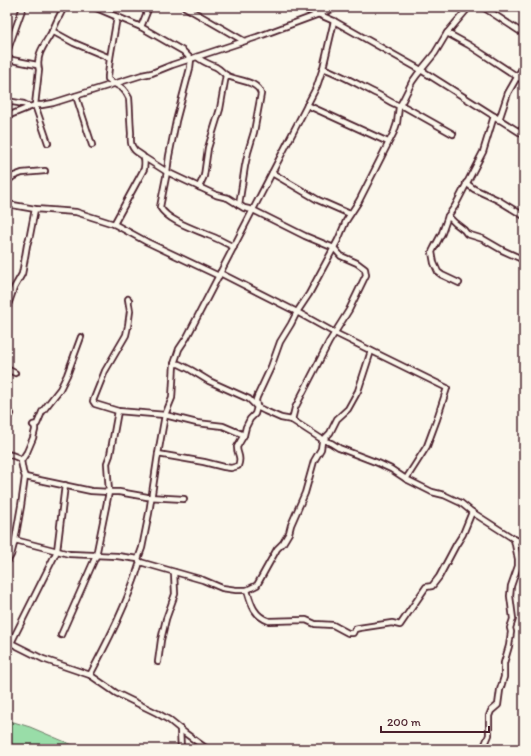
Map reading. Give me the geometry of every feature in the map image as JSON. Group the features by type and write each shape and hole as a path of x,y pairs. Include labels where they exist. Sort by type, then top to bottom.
{"street":[{"path":"7,52 9,38 23,7"},
{"path":"48,143 33,106 38,70 37,65 41,49 64,7"},
{"path":"94,7 105,9 117,17 140,27 194,58 218,68 226,75 244,80 259,90 261,94 254,132 245,166 239,205"},
{"path":"140,27 149,7"},
{"path":"185,7 244,41"},
{"path":"298,7 334,21 421,70 524,135"},
{"path":"7,117 33,106 53,103 152,73 338,7"},
{"path":"158,454 224,467 234,468 238,466 240,458 237,446 244,434 250,418 255,414 257,397 280,342 309,294 334,248 346,221 366,188 394,132 399,107 412,82 469,7"},
{"path":"483,7 524,34"},
{"path":"117,17 108,79 114,84 123,88 129,98 131,144 136,152 167,172 216,195 228,198 244,208 253,210 305,236 334,248 341,256 360,264 365,269 366,272 364,279 349,310 323,353 295,408 292,420"},
{"path":"90,675 107,643 134,583 148,520 165,415 172,398 174,364 179,349 187,337 234,247 316,86 323,68 334,21"},
{"path":"52,31 74,43 110,58"},
{"path":"448,33 524,81"},
{"path":"194,58 176,121 168,156 167,172 160,205 161,209 181,223 234,247"},
{"path":"7,59 37,65"},
{"path":"500,120 508,93 524,65"},
{"path":"323,68 343,76 380,95 399,107 405,107 453,134"},
{"path":"200,187 204,176 208,148 220,109 226,75"},
{"path":"76,96 92,144"},
{"path":"7,101 33,106"},
{"path":"307,105 388,142"},
{"path":"459,283 438,272 434,263 432,252 442,233 448,216 455,206 483,152 494,116"},
{"path":"114,224 144,169 145,158"},
{"path":"7,190 7,182 14,176 22,173 45,171"},
{"path":"272,173 318,200 350,214"},
{"path":"466,183 474,189 498,200 524,216"},
{"path":"7,204 35,209 76,212 114,224 147,242 297,312 335,333 446,388 427,446 406,480"},
{"path":"7,308 14,288 22,274 35,209"},
{"path":"448,216 467,234 483,238 502,250 524,260"},
{"path":"129,300 128,299 130,311 126,335 105,371 94,401 95,404 118,411 165,415 197,423 223,426 244,434"},
{"path":"21,461 33,438 35,427 33,425 37,424 42,412 60,389 82,337"},
{"path":"15,540 69,554 117,556 139,561 203,580 222,588 247,590 257,585 289,533 322,442 330,433 337,419 348,409 358,391 371,351"},
{"path":"174,364 179,364 191,370 209,381 249,400 257,407 280,418 292,420 323,440 339,448 378,463 391,469 406,480 461,503 472,512 514,539 524,543"},
{"path":"7,369 15,373"},
{"path":"61,634 96,556 109,492 107,463 110,456 118,411"},
{"path":"7,454 18,457 21,461 25,477 15,540 11,555 7,562"},
{"path":"25,477 91,491 119,492 151,497 184,499"},
{"path":"65,485 57,551 9,642 43,659 90,675 116,693 169,720 207,749"},
{"path":"247,590 252,608 264,620 306,620 315,624 333,624 348,633 353,633 355,629 359,628 392,623 400,625 426,587 432,586 439,577 463,534 472,512"},
{"path":"483,749 489,735 489,716 491,711 498,705 504,677 504,663 509,646 511,632 510,628 513,619 510,596 511,586 518,566 514,539"},
{"path":"158,662 166,619 175,594 174,572"},
{"path":"180,729 181,749"}],"green space":[{"path":"7,720 30,727 82,749 7,749"}]}
